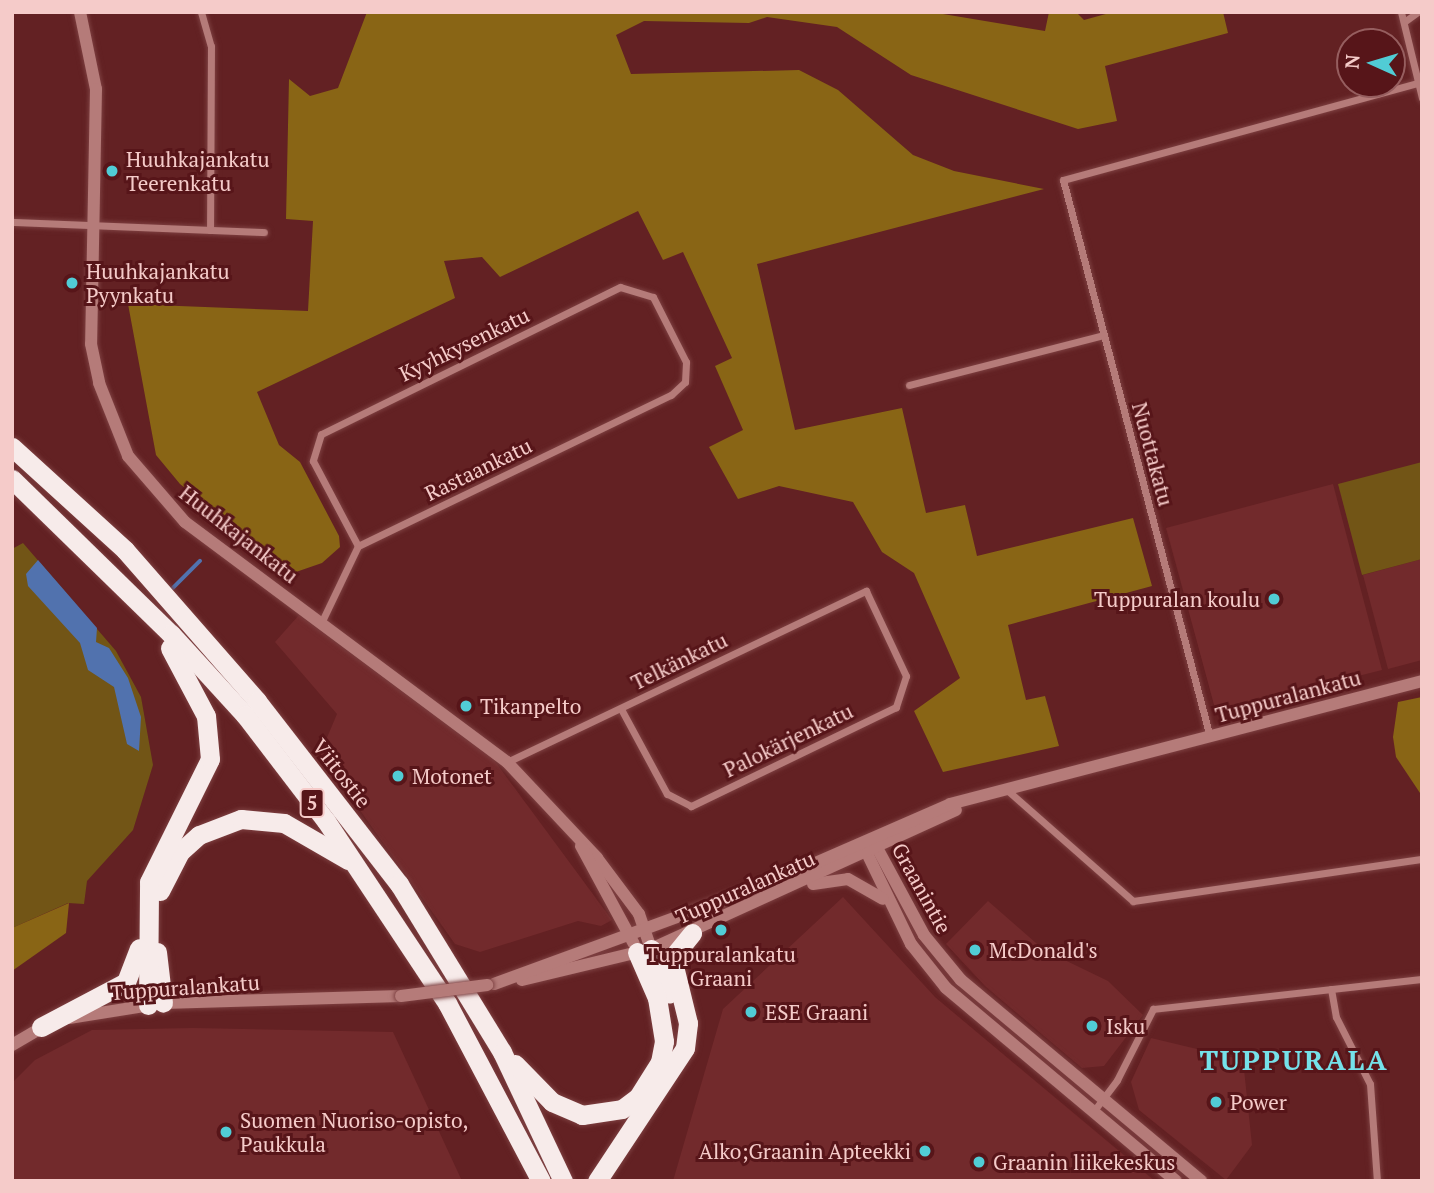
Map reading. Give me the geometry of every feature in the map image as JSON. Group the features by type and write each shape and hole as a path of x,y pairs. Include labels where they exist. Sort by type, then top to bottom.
{"highway":[{"name":"Viitostie","path":"12,447 125,550 257,701 399,884 502,1052 563,1181"},
{"name":"Viitostie","path":"12,479 138,601 245,715 359,868 447,1003 541,1181"},
{"path":"138,601 190,677 209,729 206,774 154,867 145,902 156,1004"},
{"path":"156,1004 158,896 167,871 199,835 241,819 284,823 359,868"},
{"path":"41,1027 131,976 147,874 177,828"},
{"path":"597,1181 614,1147 657,1099 685,1048 688,1023 672,958 691,933"},
{"path":"502,1052 552,1102 582,1115 622,1108 638,1097 660,1062 664,1041 657,998 641,942"},
{"path":"641,942 674,1006 677,1035 657,1099"}],"street":[{"name":"Huuhkajankatu","path":"80,12 96,89 91,225 91,344 99,383 128,456 185,522 322,621 508,762 581,846 641,942"},
{"path":"201,12 211,46 210,230"},
{"path":"1401,12 1422,98"},
{"path":"1404,22 1418,12"},
{"name":"Nuottakatu","path":"1210,737 1063,180 1420,82"},
{"path":"12,222 264,232"},
{"name":"Kyyhkysenkatu","path":"358,546 313,461 321,434 620,287 653,297 686,362 685,382"},
{"path":"909,386 1104,335"},
{"name":"Rastaankatu","path":"358,546 671,395 685,382"},
{"path":"322,621 358,546"},
{"name":"Telkänkatu","path":"508,762 866,591"},
{"name":"Palokärjenkatu","path":"621,709 667,794 691,806 896,707 906,676 866,591"},
{"name":"Tuppuralankatu","path":"12,1045 41,1027 156,1004 401,996 557,975 641,942 950,804 1422,681"},
{"path":"1004,791 1133,901 1421,859"},
{"name":"Tuppuralankatu","path":"641,942 691,933 1004,791"},
{"name":"Graanintie","path":"1176,1181 1098,1107 942,960 880,849 867,841 865,856 886,901 946,989 1098,1107 1201,1181"},
{"path":"789,889 848,879 886,901"},
{"path":"1098,1107 1153,1009 1422,979"},
{"path":"1331,989 1336,1017 1370,1084 1377,1181"}],"shaded area":[{"path":"367,12 931,12 1045,31 1049,12 1076,12 1084,20 1113,12 1223,12 1228,33 1105,66 1117,121 1078,129 911,75 837,27 767,17 749,23 644,21 616,35 631,74 799,70 838,90 913,155 954,171 1044,189 757,264 795,430 902,408 926,513 965,505 977,556 1133,518 1152,586 1008,625 1026,700 1045,696 1059,746 943,772 914,711 960,678 914,573 882,552 853,502 779,486 738,499 709,447 743,430 715,366 732,358 683,252 663,260 638,211 500,277 482,257 444,261 455,298 257,392 279,445 300,462 339,536 340,547 322,563 293,573 180,484 156,455 128,304 308,311 313,221 286,219 289,79 310,96 338,88"},
{"path":"1422,462 1422,559 1362,575 1338,484"},
{"name":"Tuppuralan koulu","path":"1333,484 1382,670 1216,712 1166,528"},
{"path":"23,543 116,651 141,697 153,765 133,830 87,881 84,904 68,903 12,928 12,549"},
{"path":"1422,559 1422,660 1388,669 1363,575"},
{"path":"299,615 494,760 612,920 601,926 578,921 480,952 455,944 320,754 337,714 275,642"},
{"path":"1422,697 1422,796 1396,757 1393,737 1398,702"},
{"path":"843,897 935,997 1155,1181 673,1181 723,1009"},
{"path":"988,901 1044,950 1108,981 1143,1015 1104,1066 1082,1068 985,986 946,944"},
{"path":"69,903 66,933 12,971 12,928"},
{"name":"Suomen Nuoriso-opisto, Paukkula","path":"193,1028 393,1032 462,1181 12,1181 12,1083 35,1060 92,1030"},
{"path":"1151,1038 1243,1060 1252,1145 1226,1180 1139,1110 1131,1082"}],"water":[{"path":"38,560 97,628 96,642 109,648 128,678 141,717 139,751 127,744 114,687 88,670 80,643 28,586 26,574"}],"waterway":[{"path":"173,588 200,561"}],"place":[{"name":"Huuhkajankatu Teerenkatu","path":"112,171"},
{"name":"Huuhkajankatu Pyynkatu","path":"72,283"},
{"name":"Tuppuralan koulu","path":"1274,599"},
{"name":"Tikanpelto","path":"466,706"},
{"name":"Motonet","path":"398,776"},
{"name":"Tuppuralankatu Graani","path":"721,930"},
{"name":"McDonald's","path":"975,950"},
{"name":"ESE Graani","path":"751,1012"},
{"name":"Isku","path":"1092,1026"},
{"name":"Power","path":"1216,1102"},
{"name":"Suomen Nuoriso-opisto, Paukkula","path":"226,1132"},
{"name":"Alko;Graanin Apteekki","path":"925,1151"},
{"name":"Graanin liikekeskus","path":"979,1162"}],"district":[{"name":"TUPPURALA","path":"1294,1060"}]}
